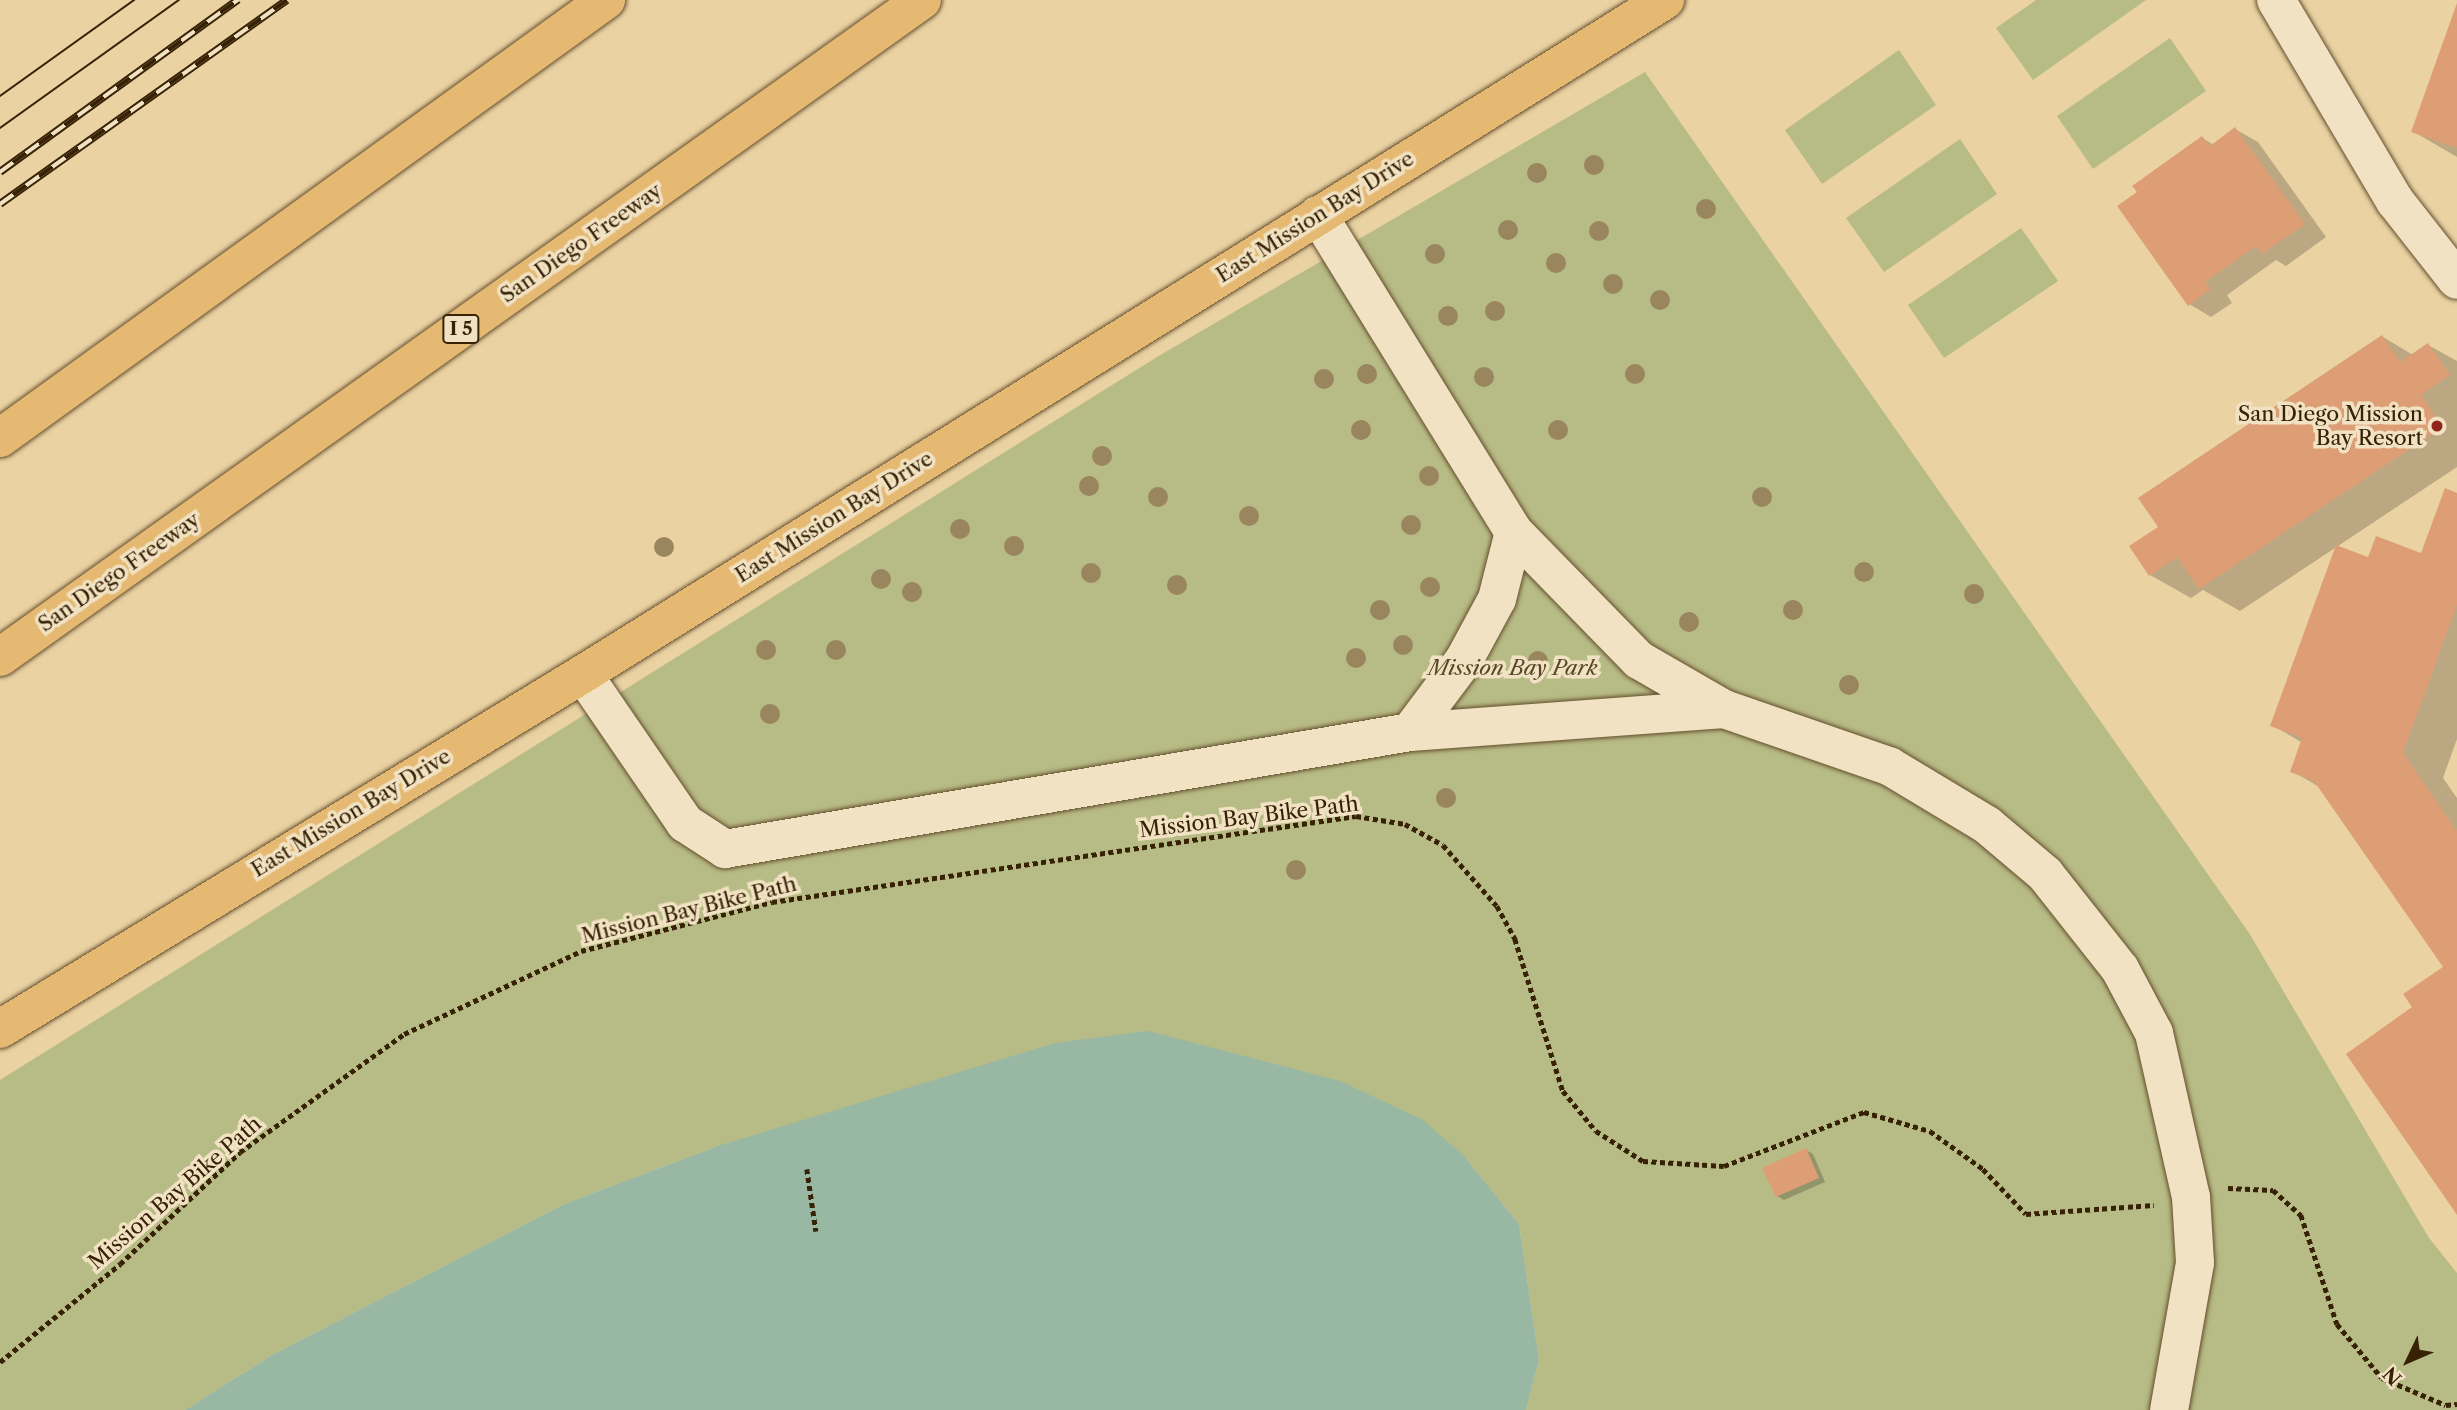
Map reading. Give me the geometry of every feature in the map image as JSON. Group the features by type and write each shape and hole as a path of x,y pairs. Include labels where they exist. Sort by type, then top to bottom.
{"main road":[{"path":"0,438 606,0"},
{"name":"San Diego Freeway","path":"0,657 922,0"},
{"name":"East Mission Bay Drive","path":"0,1029 583,674 1665,0"}],"lane":[{"path":"2276,0 2395,201 2452,263"},
{"path":"1318,215 1514,532 1639,660 1724,709 1889,766 1987,825 2045,874 2120,969 2154,1033 2191,1197 2195,1264 2169,1410"},
{"path":"1410,732 1464,660 1497,599 1514,532"},
{"path":"583,674 685,823 725,849 1410,732 1724,709"}],"path":[{"name":"Mission Bay Bike Path","path":"0,1362 120,1264 240,1152 404,1034 581,951 772,902 1356,816 1405,824 1443,845 1482,888 1515,939 1563,1091 1596,1131 1643,1161 1724,1166 1864,1112 1930,1132 1983,1169 2026,1214 2135,1210 2232,1187 2273,1189 2301,1214 2337,1324 2382,1378 2446,1405 2457,1404"},
{"path":"807,1169 816,1231"}],"green space":[{"path":"2036,0 2146,0 2033,80 1996,28"},
{"path":"2170,38 2206,91 2093,169 2057,116"},
{"path":"1899,50 1936,105 1822,184 1785,130"},
{"name":"Mission Bay Park","path":"1645,72 2249,933 2429,1238 2457,1273 2457,1410 1526,1410 1539,1360 1519,1224 1465,1157 718,1146 564,1204 272,1355 185,1410 0,1410 0,1080 1157,357"},
{"path":"1960,139 1997,194 1884,272 1846,218"},
{"path":"2021,228 2058,281 1944,358 1908,305"}],"shaded area":[{"path":"1148,1031 1340,1081 1423,1120 1465,1157 1519,1224 1539,1360 1526,1410 185,1410 272,1355 564,1204 718,1146 1055,1043"}],"building":[{"path":"2457,3 2457,148 2411,132"},
{"path":"2235,127 2305,224 2262,254 2256,246 2205,282 2211,289 2188,306 2117,206 2137,192 2132,186 2202,136 2210,146"},
{"path":"2382,335 2400,362 2428,343 2450,375 2421,395 2443,427 2199,589 2177,557 2149,576 2129,546 2158,527 2138,498"},
{"path":"2445,488 2457,493 2457,605 2403,753 2457,831 2457,1215 2346,1054 2412,1007 2403,994 2443,967 2314,781 2290,772 2302,738 2270,726 2336,545 2368,557 2376,536 2421,553"},
{"path":"1806,1148 1819,1178 1776,1197 1762,1168"}],"tram line":[{"path":"0,96 134,0"},
{"path":"0,128 179,0"}],"railway":[{"path":"0,172 238,0"},
{"path":"0,204 287,0"}],"place":[{"name":"San Diego Mission Bay Resort","path":"2437,426"}]}
